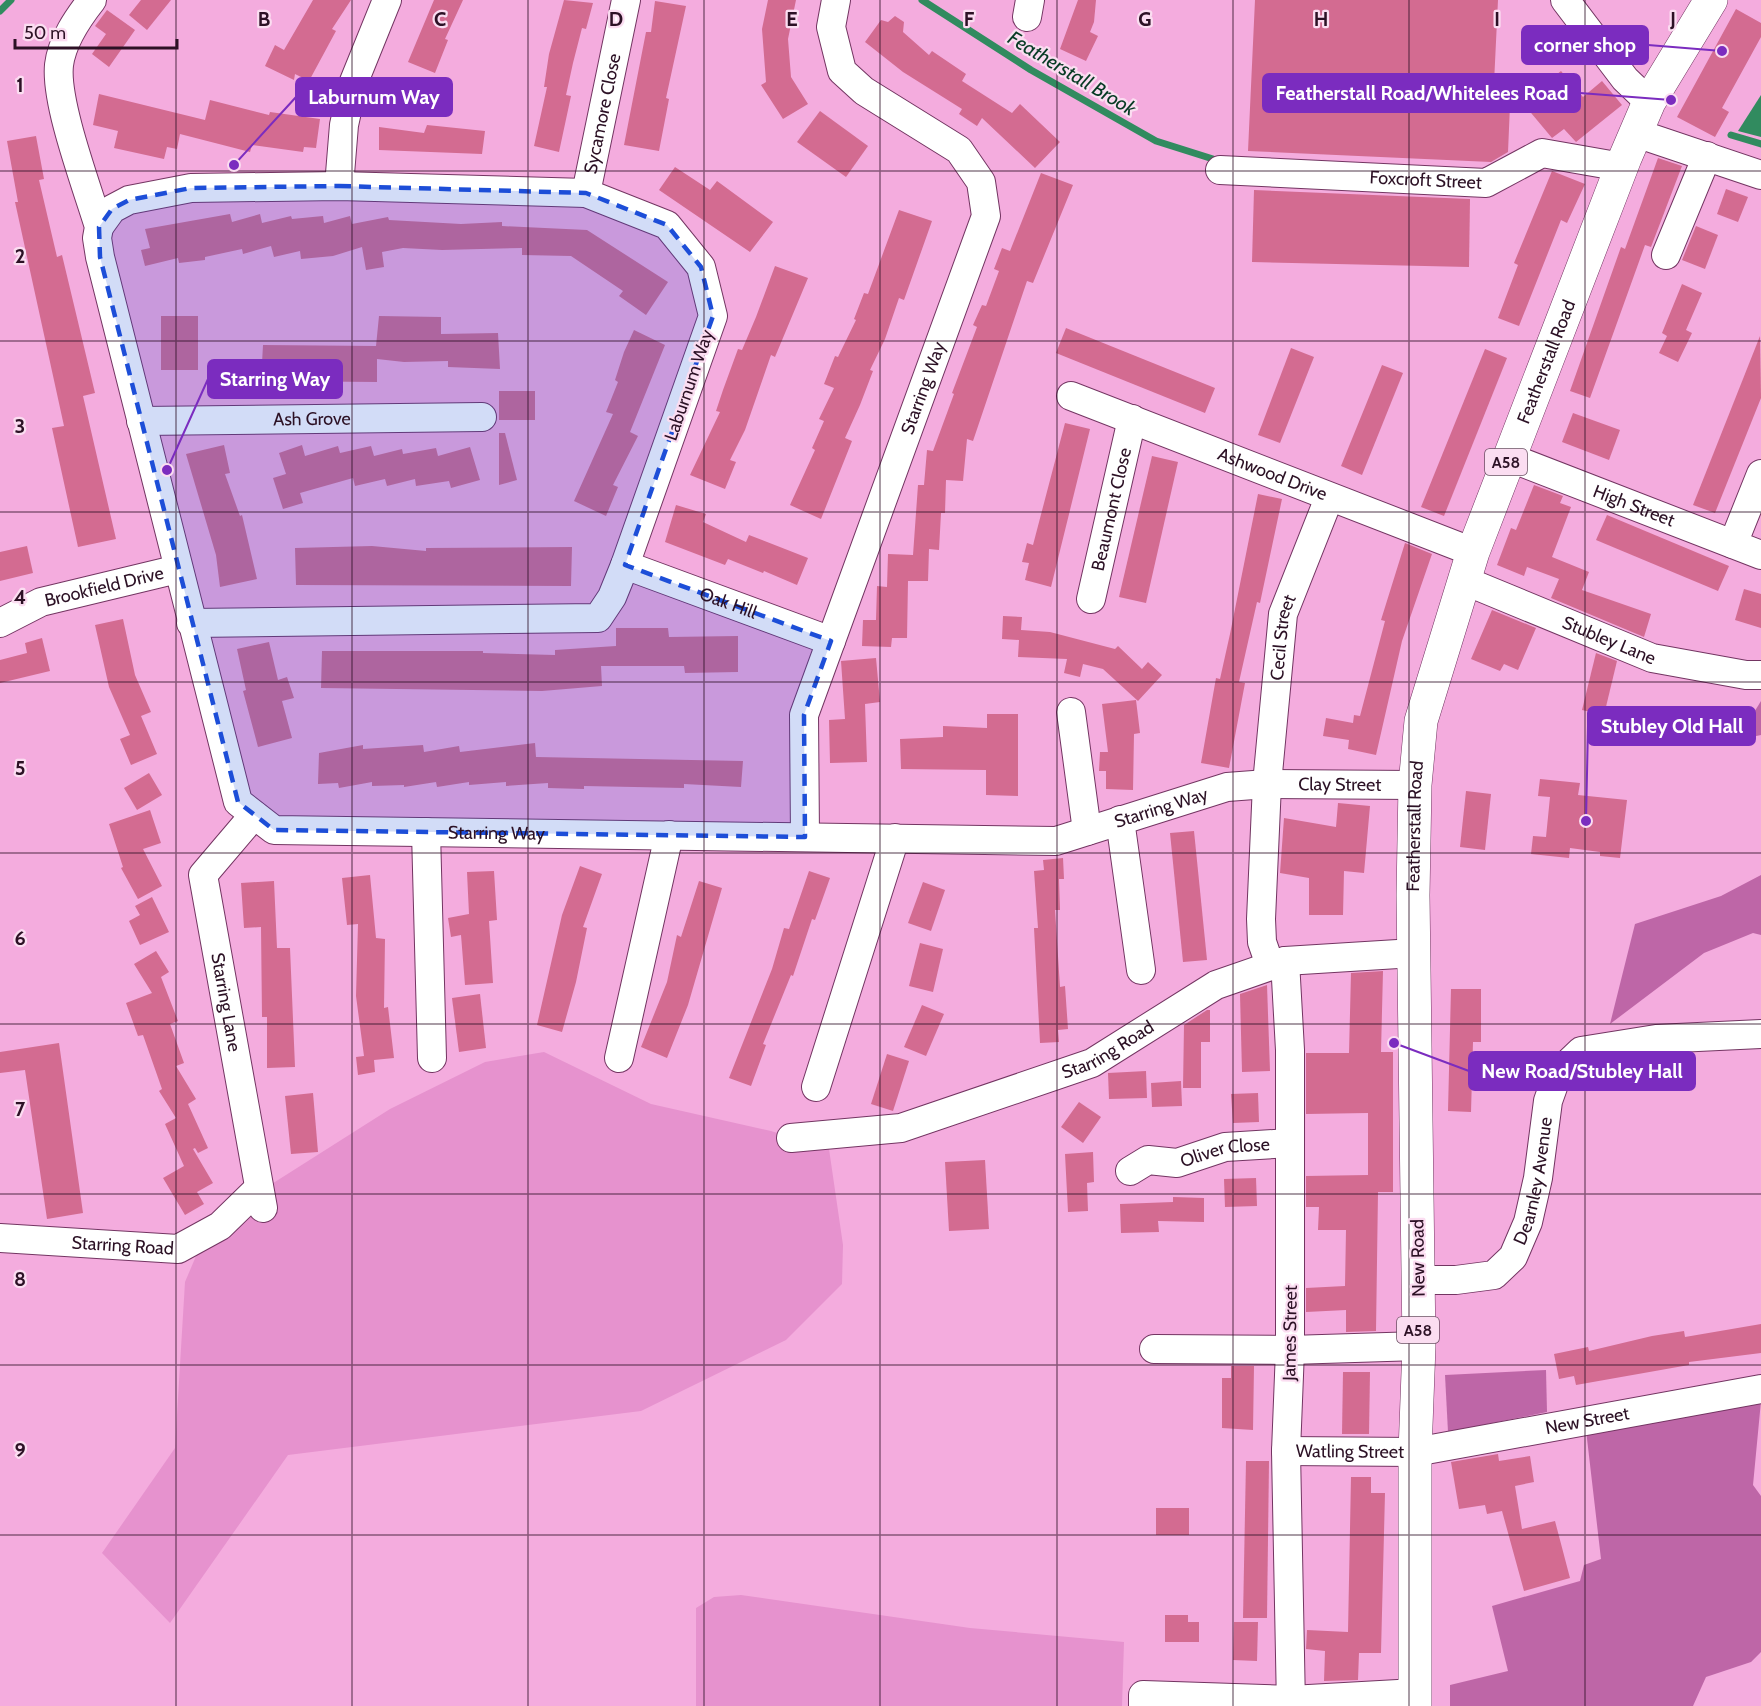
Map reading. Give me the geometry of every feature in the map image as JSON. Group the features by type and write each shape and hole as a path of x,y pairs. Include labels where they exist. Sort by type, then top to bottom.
{"highway":[{"name":"Featherstall Road","path":"1414,953 1415,785 1421,721 1468,566 1508,457 1649,102 1711,0"},
{"name":"New Road","path":"1414,953 1419,1346 1415,1452 1415,1699"}],"street":[{"name":"Starring Way","path":"92,0 71,31 59,65 62,100 99,227 97,238 100,257 238,802 274,830 1056,841 1227,787 1267,784"},
{"path":"339,186 344,124 352,84 387,0"},
{"name":"Sycamore Close","path":"586,193 626,0"},
{"name":"Starring Way","path":"806,837 804,715 986,216 981,182 959,150 864,91 842,71 831,27 836,0"},
{"path":"1565,0 1625,79 1649,102"},
{"path":"1636,133 1761,175"},
{"name":"Foxcroft Street","path":"1220,170 1486,183 1542,153 1622,167"},
{"path":"1666,255 1707,156"},
{"name":"Laburnum Way","path":"99,227 112,209 129,200 191,188 339,186 586,193 667,225 701,267 713,316 625,565 612,597 598,618 191,622"},
{"name":"Ashwood Drive","path":"1071,396 1329,498 1468,566"},
{"name":"Ash Grove","path":"141,421 482,417"},
{"name":"Beaumont Close","path":"1091,599 1132,419"},
{"name":"High Street","path":"1508,457 1761,555"},
{"path":"1734,544 1761,474"},
{"name":"Cecil Street","path":"1278,963 1262,942 1261,919 1267,784 1283,614 1329,498"},
{"name":"Oak Hill","path":"625,565 831,641"},
{"name":"Stubley Lane","path":"1468,566 1652,658 1746,675 1761,675"},
{"name":"Brookfield Drive","path":"0,623 41,602 178,569"},
{"path":"1071,712 1087,831"},
{"name":"Clay Street","path":"1267,784 1415,785"},
{"name":"Starring Lane","path":"254,815 203,875 261,1198"},
{"path":"1120,820 1141,970"},
{"path":"426,832 432,1058"},
{"path":"619,1058 669,836"},
{"path":"816,1087 895,838"},
{"name":"Starring Road","path":"791,1138 901,1128 1092,1063 1216,986 1278,963 1414,953"},
{"name":"James Street","path":"1278,963 1290,1050 1290,1350 1286,1451 1291,1703"},
{"name":"Dearnley Avenue","path":"1418,1280 1456,1280 1494,1275 1513,1257 1528,1222 1538,1178 1548,1101 1558,1072 1581,1051 1656,1039 1761,1034"},
{"name":"Oliver Close","path":"1130,1172 1148,1160 1177,1163 1225,1147 1290,1143"},
{"name":"Starring Road","path":"0,1238 178,1249 220,1226 261,1198"},
{"path":"1154,1349 1290,1350 1419,1346"},
{"name":"New Street","path":"1415,1452 1761,1389"},
{"name":"Watling Street","path":"1286,1451 1415,1452"},
{"path":"1143,1700 1291,1703 1415,1699"}],"highlighted area":[{"path":"339,186 586,193 667,225 701,267 713,316 625,565 831,641 804,715 805,837 274,830 238,802 100,257 99,227 112,209 129,200 191,188"}],"shaded area":[{"path":"1761,95 1761,137 1738,131"},
{"path":"1761,701 1761,735 1737,740"},
{"path":"1761,875 1761,935 1753,933 1704,953 1610,1024 1635,924 1721,896"},
{"path":"544,1052 651,1104 771,1131 829,1149 843,1245 842,1284 786,1340 641,1411 288,1455 170,1623 102,1553 175,1448 185,1282 210,1223 390,1109 485,1062"},
{"path":"1546,1370 1547,1412 1448,1432 1445,1375"},
{"path":"1761,1401 1753,1485 1761,1496 1761,1652 1751,1662 1706,1677 1693,1706 1450,1706 1450,1685 1508,1671 1492,1606 1580,1581 1584,1565 1601,1559 1586,1430"},
{"path":"741,1595 970,1628 1124,1642 1122,1706 696,1706 696,1608 714,1597"}],"building":[{"path":"141,0 171,0 147,30 129,15"},
{"path":"313,0 351,0 332,29 336,31 309,81 295,74 294,80 265,66 275,45 284,50"},
{"path":"434,0 463,0 445,39 448,40 435,73 408,62"},
{"path":"564,0 593,3 586,29 582,28 573,63 566,95 571,96 559,152 534,146 547,87 544,87 549,54"},
{"path":"768,0 796,0 788,39 791,77 808,104 783,119 761,85 766,82 762,29"},
{"path":"1078,0 1096,0 1094,22 1090,32 1098,36 1086,61 1060,49"},
{"path":"1255,0 1498,0 1493,104 1510,105 1508,152 1491,162 1248,151"},
{"path":"655,1 686,6 666,98 669,99 659,151 624,145 646,32 651,32"},
{"path":"1736,9 1761,23 1761,37 1722,108 1729,112 1715,137 1677,117"},
{"path":"107,10 135,30 109,67 92,54 106,34 95,26"},
{"path":"895,16 904,22 903,32 929,55 932,51 966,74 962,81 1012,113 1020,104 1060,142 1035,168 982,118 977,126 959,114 962,109 903,72 865,42 881,20 888,22"},
{"path":"1561,71 1583,97 1602,81 1622,105 1576,142 1564,129 1552,138 1522,102"},
{"path":"99,94 205,120 210,100 269,115 270,112 320,119 316,148 304,147 303,152 252,145 250,152 180,134 177,149 167,147 164,159 114,148 118,131 93,125"},
{"path":"820,111 868,146 846,177 797,142"},
{"path":"427,125 485,131 482,154 379,150 379,127 424,133"},
{"path":"36,136 44,179 39,180 57,257 62,255 95,393 83,396 116,539 78,547 52,428 64,426 15,202 18,202 7,141"},
{"path":"1658,158 1682,166 1651,247 1645,245 1590,398 1570,391 1621,247 1625,249"},
{"path":"675,167 710,190 717,181 773,222 750,252 659,190"},
{"path":"1552,171 1585,184 1567,223 1561,220 1519,326 1498,318 1518,265 1514,263"},
{"path":"1041,173 1073,185 1033,283 1027,281 973,441 967,439 963,481 946,480 945,513 941,513 939,550 929,549 928,581 908,581 907,638 892,638 891,647 862,646 863,620 876,620 877,586 887,587 888,554 913,555 918,485 924,485 927,450 933,451 977,327 973,325 982,305 986,306 999,271 994,269 1002,248 1010,251"},
{"path":"1726,189 1748,197 1738,222 1717,214"},
{"path":"1254,190 1470,199 1469,267 1252,262"},
{"path":"899,210 932,221 904,300 899,298 885,339 870,370 873,371 845,438 852,441 821,519 790,505 815,450 812,448 824,421 819,419 834,388 824,384 835,356 838,357 856,320 854,319 864,293 868,294"},
{"path":"230,214 232,222 260,214 262,223 291,216 292,219 323,216 324,223 350,216 352,224 388,217 389,220 461,224 502,222 502,226 587,230 668,282 646,315 619,296 623,291 571,256 522,255 522,248 442,250 403,248 382,252 384,267 366,270 362,247 333,256 301,259 300,251 274,257 271,246 243,254 242,249 205,257 205,260 179,263 178,258 145,266 141,250 150,248 145,229"},
{"path":"1696,226 1718,235 1705,269 1682,260"},
{"path":"775,266 808,278 775,357 771,355 745,430 730,460 736,462 725,489 690,475 720,412 716,411 738,349 742,350"},
{"path":"1682,284 1702,293 1686,330 1692,333 1678,362 1659,353 1667,336 1662,333"},
{"path":"161,316 198,316 198,370 161,370"},
{"path":"379,316 441,317 441,334 498,333 500,369 448,367 448,361 404,362 377,359 377,382 261,381 263,345 376,346"},
{"path":"1066,328 1215,388 1205,413 1056,353"},
{"path":"634,330 665,345 630,432 638,436 613,485 618,487 606,516 574,501 613,414 606,412 618,382 615,380 624,352"},
{"path":"1760,336 1761,398 1715,513 1693,505"},
{"path":"1291,348 1314,357 1280,443 1258,435"},
{"path":"1485,349 1507,358 1444,516 1421,507"},
{"path":"1382,365 1403,373 1362,475 1341,466"},
{"path":"499,391 535,391 535,420 499,420"},
{"path":"1573,413 1620,430 1609,460 1562,442"},
{"path":"1065,423 1090,429 1051,587 1025,580 1029,563 1022,562 1027,543 1033,545"},
{"path":"499,433 505,433 517,480 499,485"},
{"path":"224,445 230,473 225,474 240,516 242,515 257,579 220,587 216,555 186,454"},
{"path":"302,445 305,456 338,446 340,453 371,446 374,456 402,449 403,454 436,448 438,456 470,447 480,480 451,488 449,481 416,486 415,479 387,486 385,479 355,486 353,478 300,493 303,503 283,509 273,478 286,474 279,453"},
{"path":"1152,456 1178,462 1146,603 1119,597"},
{"path":"1534,485 1563,496 1560,503 1571,507 1552,557 1589,572 1582,590 1651,614 1644,637 1551,598 1559,579 1527,567 1524,576 1497,565 1511,528 1516,530"},
{"path":"1258,494 1282,499 1260,603 1257,602 1239,682 1245,683 1229,768 1201,763 1216,678 1220,679"},
{"path":"676,505 706,514 703,522 746,542 749,535 808,558 797,585 728,559 725,565 665,542"},
{"path":"1607,515 1729,566 1718,591 1596,540"},
{"path":"1405,543 1432,554 1402,641 1376,755 1348,749 1349,740 1323,736 1326,718 1353,723 1354,715 1360,716 1385,621 1381,620"},
{"path":"27,546 33,573 0,581 0,552"},
{"path":"372,546 426,551 426,548 572,547 571,586 296,585 295,548"},
{"path":"1744,589 1761,594 1761,628 1735,620"},
{"path":"1492,610 1536,628 1518,670 1504,664 1500,671 1471,659"},
{"path":"1003,616 1022,617 1021,630 1050,632 1115,649 1118,646 1142,669 1148,662 1162,675 1138,701 1103,669 1083,664 1080,677 1064,673 1067,659 1018,657 1019,640 1002,639"},
{"path":"123,619 135,675 151,712 141,716 157,754 131,765 120,739 130,735 109,687 95,625"},
{"path":"616,628 668,628 669,637 738,636 738,672 685,673 684,666 601,666 602,686 542,691 321,688 322,651 483,651 483,653 555,655 555,650 616,646"},
{"path":"42,638 50,671 0,683 0,660 27,653 25,643"},
{"path":"269,642 278,680 287,677 294,698 282,701 292,738 258,747 243,691 246,690 237,649"},
{"path":"1596,653 1617,661 1604,715 1582,710"},
{"path":"876,658 880,702 865,704 867,762 830,763 829,720 845,719 841,661"},
{"path":"1136,700 1140,733 1134,734 1133,790 1106,789 1106,771 1099,771 1100,752 1108,752 1102,704"},
{"path":"987,714 1018,714 1018,796 986,795 986,770 901,769 900,739 943,737 943,726 987,728"},
{"path":"535,743 536,757 743,761 741,787 684,784 684,788 584,786 584,789 548,788 548,783 506,786 506,782 469,785 469,782 437,787 436,782 404,787 404,785 372,786 372,782 339,788 338,783 318,784 319,753 363,745 363,749 423,745 424,752 459,746 460,752"},
{"path":"149,773 162,795 137,810 124,788"},
{"path":"1540,779 1580,783 1578,795 1627,800 1620,858 1600,856 1600,852 1570,848 1569,858 1531,854 1533,836 1546,837 1550,797 1538,796"},
{"path":"1466,791 1491,794 1485,850 1460,847"},
{"path":"1338,803 1370,806 1364,873 1344,871 1343,915 1309,915 1309,878 1280,873 1284,818 1336,827"},
{"path":"150,810 161,843 143,849 162,886 138,899 121,868 123,867 109,824"},
{"path":"1194,831 1207,960 1183,962 1170,833"},
{"path":"1063,858 1064,879 1059,879 1060,910 1055,910 1060,987 1065,986 1068,1029 1058,1030 1059,1042 1040,1043 1034,928 1038,928 1034,871 1044,870 1043,860"},
{"path":"580,866 602,874 583,927 587,928 576,982 562,1032 537,1025 562,915"},
{"path":"494,871 497,920 489,921 493,983 465,985 461,935 451,937 448,918 469,914 467,872"},
{"path":"809,871 830,878 815,920 812,919 793,976 791,975 763,1044 766,1045 751,1086 729,1078 772,969 784,928 789,929"},
{"path":"370,875 376,938 385,939 384,1008 388,1007 394,1058 374,1060 375,1072 358,1075 356,1057 364,1056 356,996 358,924 347,925 342,878"},
{"path":"274,881 277,948 290,948 295,1067 267,1068 267,1017 262,1017 261,927 244,928 241,883"},
{"path":"699,881 722,888 688,1005 667,1058 641,1047 667,982 677,935 681,937"},
{"path":"923,882 945,890 931,931 908,923"},
{"path":"152,897 169,932 140,945 129,921 140,915 135,906"},
{"path":"920,943 943,949 933,992 909,986"},
{"path":"156,951 169,972 161,977 178,1021 170,1024 184,1063 176,1066 196,1099 188,1104 208,1148 198,1153 195,1148 193,1149 213,1183 197,1192 204,1204 185,1215 163,1178 184,1166 165,1124 176,1118 159,1091 162,1089 143,1035 138,1036 126,1003 152,993 134,964"},
{"path":"1383,971 1381,1052 1393,1052 1393,1192 1378,1192 1376,1331 1346,1332 1346,1310 1306,1312 1306,1288 1345,1286 1346,1230 1318,1230 1319,1207 1306,1207 1306,1176 1368,1175 1368,1113 1306,1114 1306,1053 1349,1053 1351,973"},
{"path":"1267,985 1270,1071 1242,1072 1240,994"},
{"path":"1451,989 1481,989 1481,1042 1473,1042 1471,1112 1448,1111"},
{"path":"480,994 486,1048 459,1052 452,998"},
{"path":"922,1005 944,1014 926,1056 904,1047"},
{"path":"1210,1010 1210,1042 1201,1042 1201,1088 1183,1088 1184,1025"},
{"path":"59,1043 83,1213 47,1219 25,1070 0,1073 0,1052"},
{"path":"887,1054 909,1061 893,1111 871,1104"},
{"path":"1146,1071 1147,1098 1109,1099 1108,1073"},
{"path":"1181,1081 1182,1106 1152,1107 1151,1083"},
{"path":"313,1093 318,1152 291,1154 285,1096"},
{"path":"1258,1093 1259,1122 1233,1123 1231,1094"},
{"path":"1079,1102 1101,1117 1083,1143 1061,1127"},
{"path":"1093,1152 1094,1182 1087,1183 1088,1211 1068,1212 1065,1154"},
{"path":"985,1160 989,1229 949,1231 945,1162"},
{"path":"1256,1178 1257,1206 1225,1207 1224,1179"},
{"path":"1173,1197 1204,1198 1204,1222 1158,1221 1159,1232 1121,1233 1120,1204 1173,1202"},
{"path":"1761,1324 1761,1353 1689,1362 1689,1365 1576,1385 1574,1376 1559,1379 1554,1354 1588,1347 1589,1351 1684,1331 1685,1337"},
{"path":"1231,1366 1254,1366 1253,1430 1222,1428 1222,1378 1231,1378"},
{"path":"1343,1372 1370,1372 1369,1434 1342,1434"},
{"path":"1498,1454 1499,1461 1530,1456 1534,1482 1515,1486 1522,1529 1555,1521 1570,1578 1524,1591 1502,1511 1487,1514 1485,1505 1459,1509 1451,1462"},
{"path":"1246,1461 1269,1461 1267,1618 1243,1618"},
{"path":"1351,1477 1371,1477 1371,1493 1385,1493 1381,1653 1359,1653 1358,1680 1324,1681 1325,1651 1306,1649 1307,1630 1348,1632"},
{"path":"1156,1508 1189,1508 1189,1535 1156,1535"},
{"path":"1165,1615 1188,1615 1188,1622 1199,1622 1199,1642 1165,1642"},
{"path":"1234,1622 1258,1622 1257,1661 1233,1660"}],"waterway":[{"name":"Featherstall Brook","path":"0,11 11,0"},
{"name":"Featherstall Brook","path":"922,0 1031,70 1156,141 1213,159"},
{"name":"Featherstall Brook","path":"1731,135 1761,144"}],"place":[{"name":"corner shop","path":"1722,51"},
{"name":"Featherstall Road/Whitelees Road","path":"1671,100"},
{"name":"Laburnum Way","path":"234,165"},
{"name":"Starring Way","path":"167,470"},
{"name":"Stubley Old Hall","path":"1586,821"},
{"name":"New Road/Stubley Hall","path":"1394,1043"}]}
